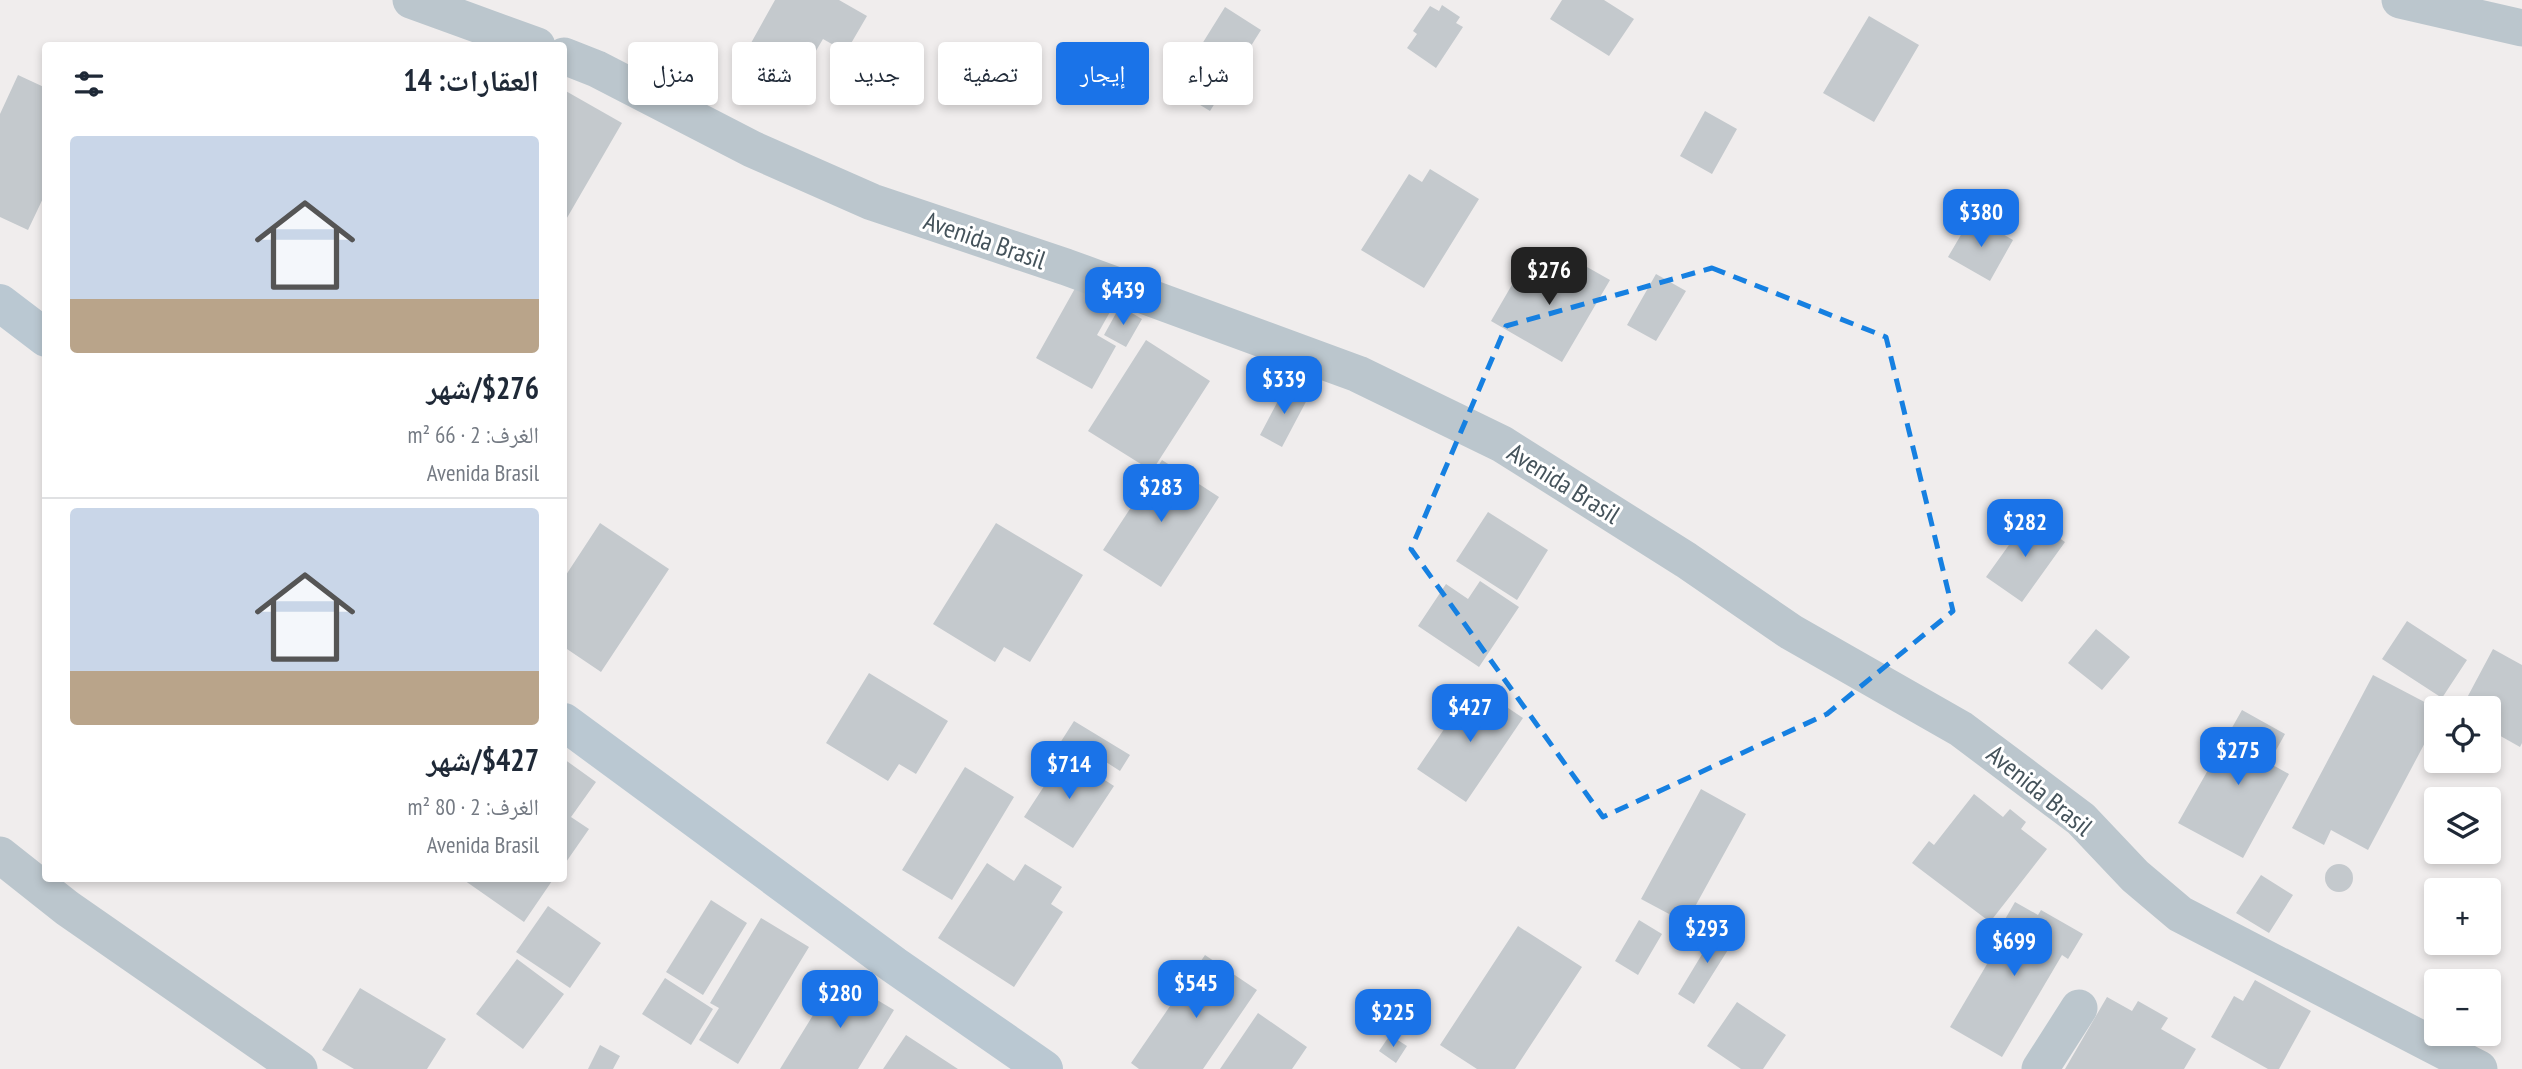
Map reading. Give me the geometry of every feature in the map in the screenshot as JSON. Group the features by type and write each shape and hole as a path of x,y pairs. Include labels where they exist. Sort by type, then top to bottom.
{"main road":[{"path":"0,303 42,335"},
{"path":"567,724 894,965 1044,1069"}],"street":[{"path":"411,0 526,42"},
{"path":"2400,0 2522,28"},
{"name":"Avenida Brasil","path":"567,57 597,69 752,149 872,202 1066,267 1358,374 1502,444 1686,560 1791,632 1961,729 2081,818 2135,876 2180,914 2479,1069"},
{"path":"0,855 67,908 299,1069"},
{"path":"2040,1069 2079,1008"}],"highlighted area":[{"path":"1712,268 1886,337 1953,611 1827,714 1603,817 1411,549 1506,326"}],"building":[{"path":"775,0 839,0 867,16 852,42 830,43 823,39 816,51 816,42 752,42"},
{"path":"1562,0 1604,0 1634,19 1609,56 1550,19"},
{"path":"1442,5 1460,17 1456,23 1463,27 1436,68 1407,48 1417,34 1413,31 1430,6 1439,11"},
{"path":"1225,7 1261,30 1253,43 1203,42"},
{"path":"1869,16 1919,45 1874,122 1823,93"},
{"path":"18,75 42,86 42,200 28,230 0,217 0,114"},
{"path":"567,92 622,123 567,218"},
{"path":"1200,105 1214,105 1210,111"},
{"path":"1705,111 1737,129 1712,174 1680,156"},
{"path":"1430,169 1479,199 1424,288 1361,250 1409,174 1422,182"},
{"path":"1972,216 2013,240 1990,281 1948,257"},
{"path":"1528,257 1577,285 1587,267 1610,280 1562,362 1491,321"},
{"path":"1656,274 1686,291 1656,341 1627,325"},
{"path":"1078,283 1115,303 1097,335 1116,346 1092,389 1036,358"},
{"path":"1120,306 1142,319 1126,347 1104,335"},
{"path":"1146,340 1210,381 1152,471 1088,431"},
{"path":"1287,384 1309,396 1282,447 1260,435"},
{"path":"1162,460 1219,497 1161,587 1103,550"},
{"path":"1488,512 1548,550 1517,600 1456,561"},
{"path":"2029,517 2065,542 2022,602 1986,577"},
{"path":"600,523 669,569 601,672 567,649 567,573"},
{"path":"996,523 1083,575 1030,662 1004,647 995,662 933,624"},
{"path":"1480,581 1519,607 1479,667 1418,626 1446,584 1468,599"},
{"path":"2407,621 2467,660 2443,696 2439,696 2382,659"},
{"path":"2096,629 2130,657 2102,690 2068,663"},
{"path":"2493,649 2522,665 2520,747 2501,736 2501,696 2468,696"},
{"path":"869,673 948,721 916,774 899,764 888,781 826,743"},
{"path":"2373,675 2424,702 2424,745 2368,850 2331,830 2324,845 2292,828"},
{"path":"1474,685 1523,718 1466,802 1417,769"},
{"path":"2242,710 2285,734 2269,763 2289,774 2243,858 2178,823"},
{"path":"1074,721 1130,755 1120,771 1092,753 1087,760 1060,743"},
{"path":"1065,754 1114,786 1073,848 1024,817"},
{"path":"567,761 596,782 571,817 589,829 567,861"},
{"path":"965,767 1014,797 952,900 902,870"},
{"path":"1701,789 1746,814 1686,923 1641,899"},
{"path":"1974,794 2003,817 2010,809 2026,822 2021,829 2047,849 1990,922 1912,863 1929,841 1934,845"},
{"path":"987,863 1014,881 1025,864 1062,887 1051,904 1063,912 1014,987 938,938"},
{"path":"2339,864 2349,868 2353,878 2349,888 2339,892 2329,888 2325,878 2329,868"},
{"path":"2261,875 2293,895 2269,933 2236,913"},
{"path":"467,882 551,882 524,922"},
{"path":"711,900 747,923 703,995 666,972"},
{"path":"2015,902 2038,915 2041,910 2083,934 2068,959 2062,955 2002,1057 1950,1027 2010,925 2004,921"},
{"path":"548,906 601,943 570,988 516,952"},
{"path":"761,918 809,947 738,1064 699,1040 719,1008 710,1003"},
{"path":"1639,920 1662,934 1638,975 1615,961"},
{"path":"1518,926 1582,967 1515,1069 1477,1069 1440,1045"},
{"path":"1719,926 1736,937 1694,1004 1678,994"},
{"path":"1205,955 1257,990 1203,1069 1139,1069 1131,1063"},
{"path":"517,959 564,994 523,1049 476,1014"},
{"path":"837,976 894,1010 858,1069 780,1069"},
{"path":"665,978 713,1009 691,1045 642,1014"},
{"path":"2255,980 2311,1011 2279,1069 2268,1069 2211,1037 2234,996 2243,1001"},
{"path":"360,988 446,1039 427,1069 354,1069 322,1050"},
{"path":"2107,997 2132,1011 2138,1001 2168,1018 2161,1029 2196,1049 2184,1069 2065,1069"},
{"path":"1737,1002 1786,1035 1763,1069 1741,1069 1707,1046"},
{"path":"1258,1013 1307,1047 1292,1069 1220,1069"},
{"path":"906,1035 958,1069 883,1069"},
{"path":"1390,1035 1407,1046 1396,1063 1379,1051"},
{"path":"600,1045 620,1056 613,1069 588,1069"}]}
